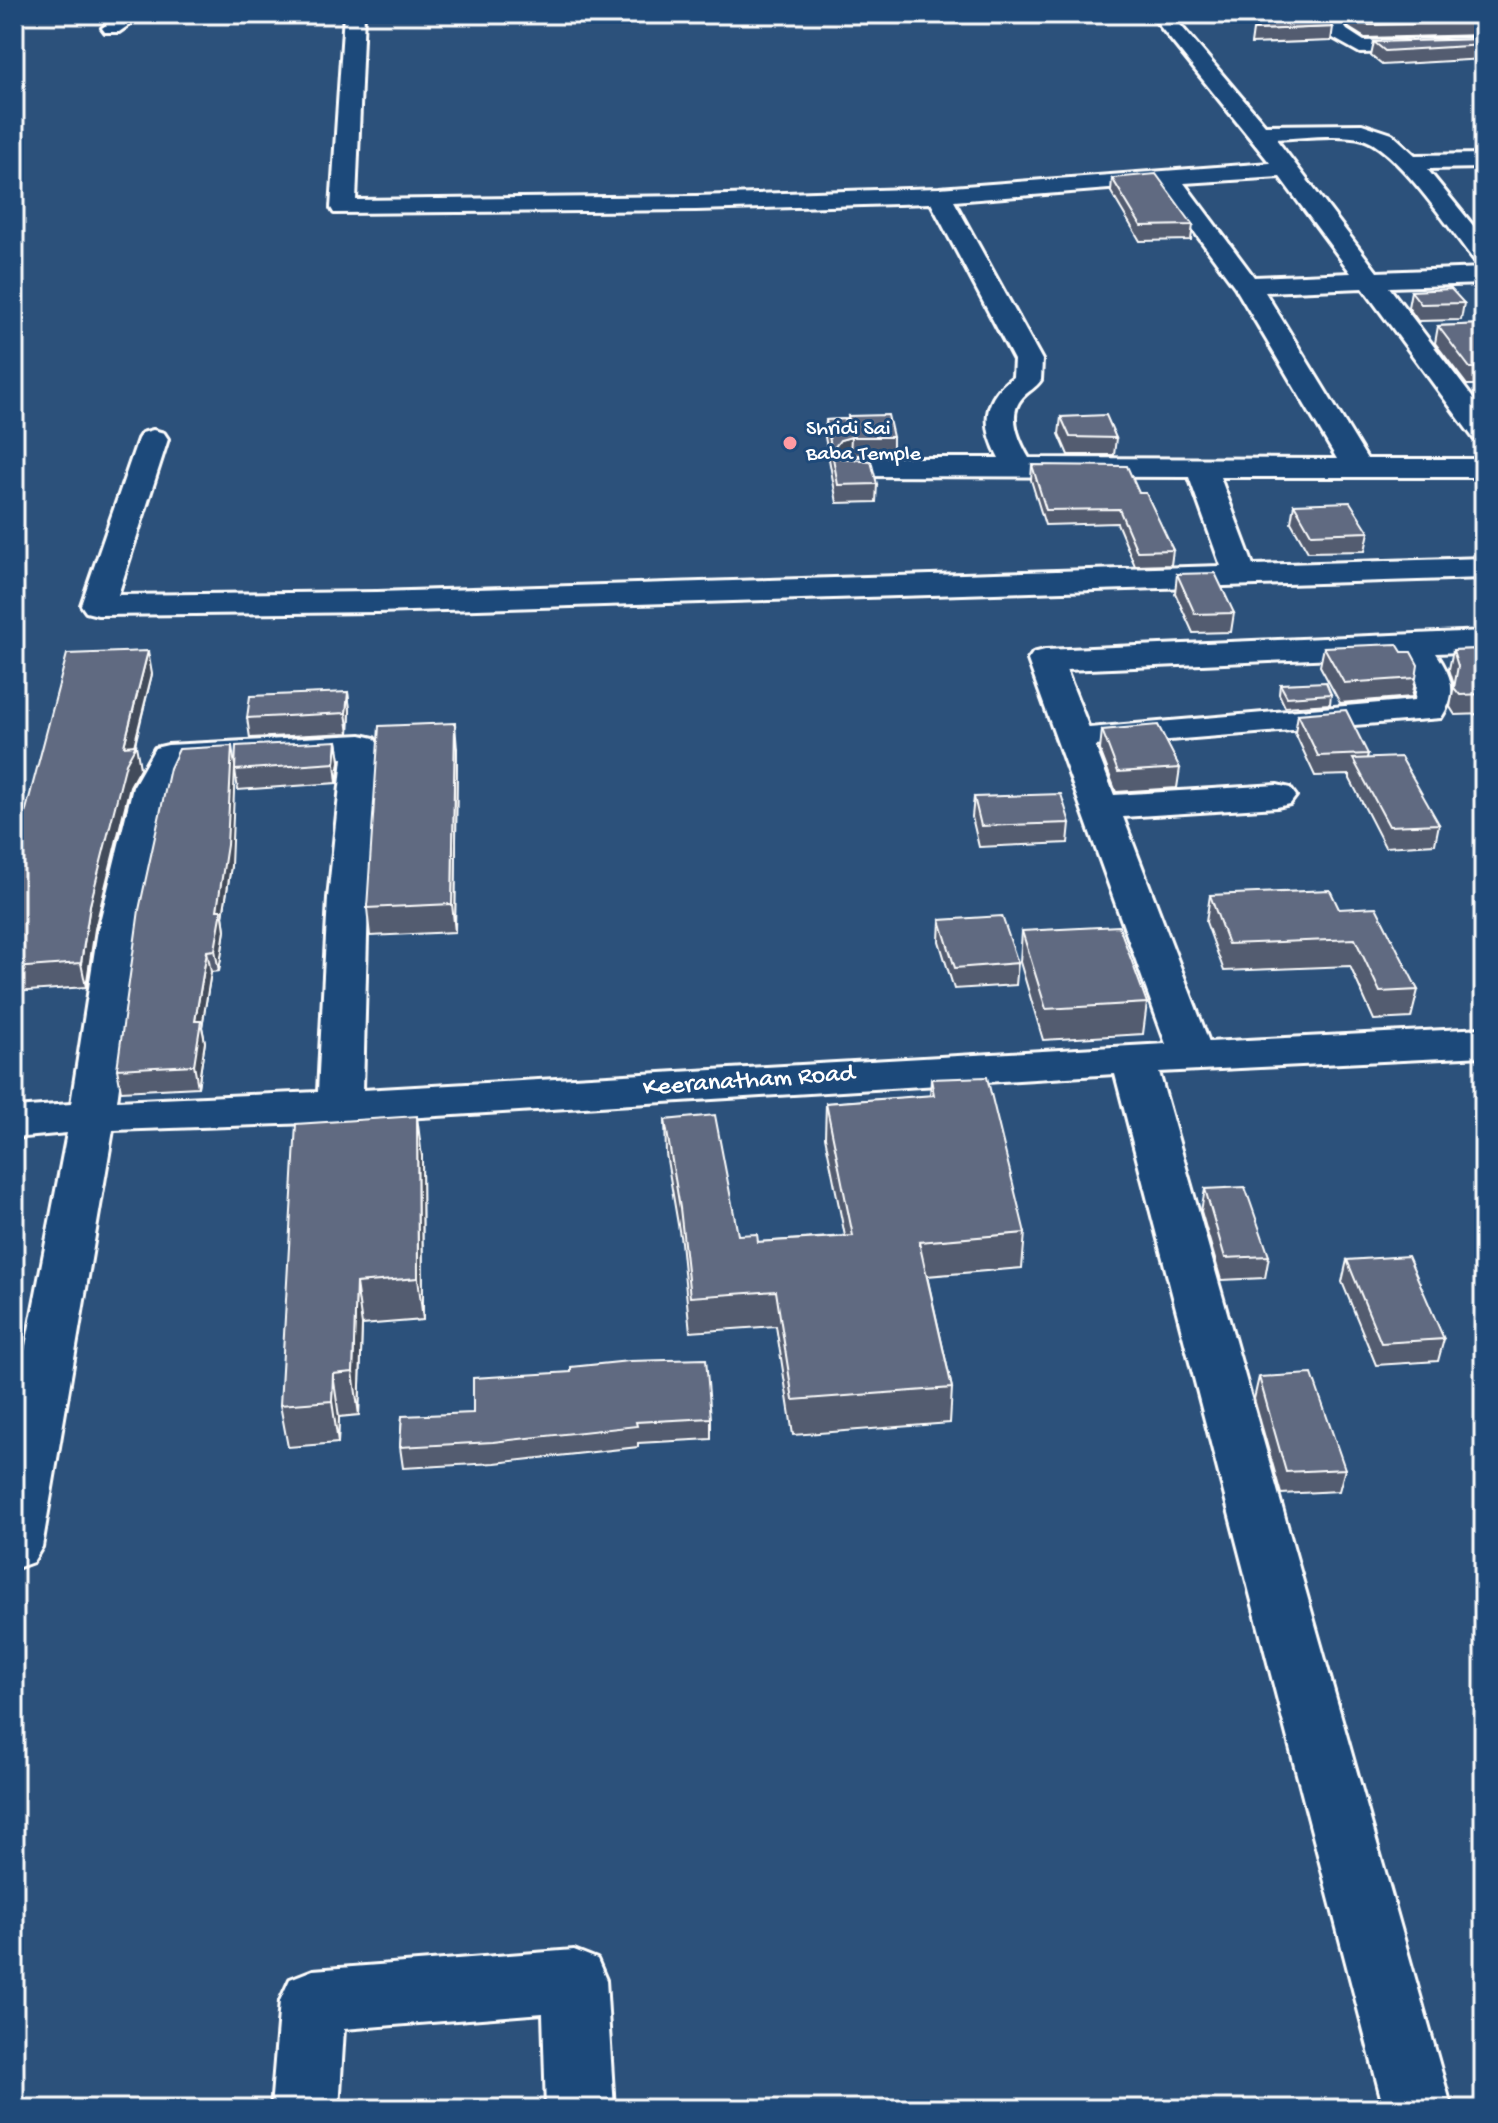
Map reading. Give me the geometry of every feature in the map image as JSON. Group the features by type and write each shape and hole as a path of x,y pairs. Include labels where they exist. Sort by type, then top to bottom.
{"street":[{"path":"112,28 135,14"},
{"path":"354,14 343,208 696,203 939,195 1286,169"},
{"path":"1160,14 1259,132 1484,433"},
{"path":"1324,14 1340,34 1360,47 1475,44"},
{"path":"1443,24 1475,44"},
{"path":"1259,132 1362,131 1384,139 1409,162 1484,256"},
{"path":"1409,162 1484,161"},
{"path":"1167,177 1247,285 1358,468"},
{"path":"939,195 1028,360 1027,380 1007,394 1001,404 1001,433 1019,467"},
{"path":"1247,285 1484,276"},
{"path":"1409,333 1439,332"},
{"path":"153,439 98,605 377,602 1484,568"},
{"path":"851,467 1484,468"},
{"path":"1201,468 1241,577"},
{"path":"1192,1054 1045,660 1484,641"},
{"path":"1074,738 1428,710 1436,699 1437,687 1413,644"},
{"path":"14,1547 92,1116 119,930 152,787 168,756 361,746 362,769 351,849 345,945 340,1107"},
{"path":"1099,807 1277,796"},
{"name":"Keeranatham Road","path":"14,1123 92,1116 340,1107 1192,1054 1484,1042"},
{"path":"1133,1058 1418,2109"},
{"path":"305,2109 313,2001 574,1980 580,2109"}],"building":[{"path":"1281,14 1323,14 1333,27 1253,30"},
{"path":"1351,14 1484,14 1484,22 1367,25"},
{"path":"1484,39 1484,45 1385,51 1374,42"},
{"path":"1156,174 1193,225 1141,226 1112,178"},
{"path":"1451,289 1464,303 1421,304 1411,291"},
{"path":"1484,324 1484,368 1470,368 1438,326"},
{"path":"888,415 893,437 851,437 840,440 834,448 840,458 871,461 877,484 838,485 826,420"},
{"path":"1106,415 1116,438 1070,437 1061,417"},
{"path":"1032,465 1127,466 1139,493 1146,493 1173,550 1137,551 1119,509 1046,510"},
{"path":"1350,502 1369,532 1311,534 1294,504"},
{"path":"1215,573 1234,613 1195,614 1177,574"},
{"path":"1397,644 1402,652 1411,652 1418,665 1416,678 1344,683 1324,647"},
{"path":"1484,649 1484,694 1460,695 1454,688 1458,666 1453,650"},
{"path":"148,651 124,746 136,745 126,763 90,905 81,963 14,968 14,843 18,829 21,829 67,654"},
{"path":"1326,682 1331,694 1287,697 1280,684"},
{"path":"348,692 346,713 247,718 250,696"},
{"path":"1346,710 1368,754 1318,756 1298,714"},
{"path":"455,723 452,904 367,908 379,726"},
{"path":"1158,725 1180,768 1118,772 1102,730"},
{"path":"337,741 335,763 235,770 236,746"},
{"path":"232,746 227,845 217,910 222,910 215,950 207,951 195,1021 201,1021 194,1065 117,1069 139,910 170,768 179,749"},
{"path":"1401,757 1439,824 1389,826 1353,759"},
{"path":"1061,794 1070,823 981,826 974,797"},
{"path":"1330,890 1339,909 1376,907 1418,990 1380,992 1355,939 1228,944 1210,895"},
{"path":"1002,916 1018,963 955,968 940,920"},
{"path":"1119,926 1147,1003 1046,1009 1022,931"},
{"path":"987,1077 1025,1233 919,1242 952,1388 793,1400 776,1291 690,1297 680,1208 665,1120 715,1115 738,1235 757,1234 758,1242 853,1236 826,1103 934,1095 931,1079"},
{"path":"417,1116 418,1278 356,1283 353,1372 333,1374 332,1401 280,1405 296,1124"},
{"path":"1245,1187 1269,1256 1225,1258 1205,1189"},
{"path":"1408,1256 1444,1339 1381,1343 1347,1260"},
{"path":"706,1359 711,1418 636,1422 637,1426 493,1442 400,1447 402,1416 473,1413 473,1378 571,1372 571,1367 629,1361"},
{"path":"1312,1374 1345,1469 1286,1472 1259,1377"}],"place":[{"name":"Shridi Sai Baba Temple","path":"790,443"}]}
